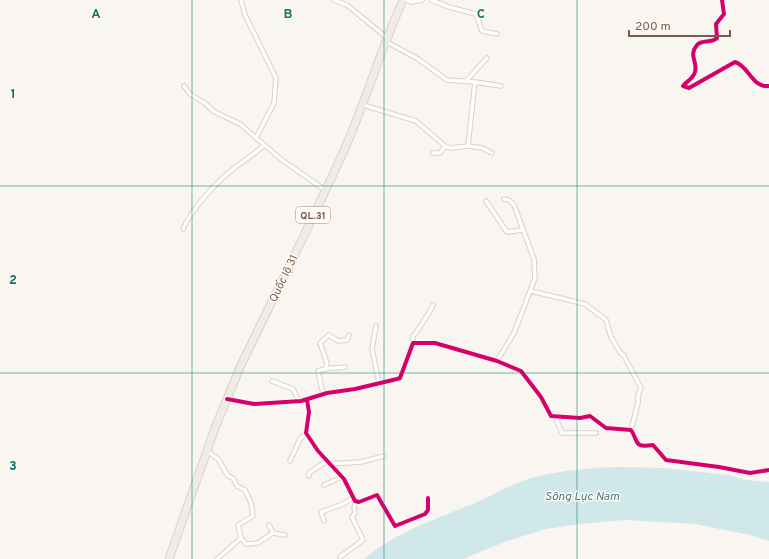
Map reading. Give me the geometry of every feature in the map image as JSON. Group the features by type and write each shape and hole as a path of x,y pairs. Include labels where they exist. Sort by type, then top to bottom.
{"highway":[{"name":"Quốc lộ 31","path":"169,559 227,398 241,365 325,190 363,105 386,39 403,0"}],"street":[{"path":"241,0 245,15 276,78 274,102 256,138"},
{"path":"334,0 346,2 367,19 386,39 447,80 501,86"},
{"path":"406,0 412,2 422,0"},
{"path":"431,0 449,7 476,14 482,31 497,34"},
{"path":"722,0 724,14 716,24 717,38 713,42 702,42 697,45 692,54 695,70 694,73 683,86 690,88 735,62 741,65 759,84 769,86"},
{"path":"466,81 487,58"},
{"path":"468,146 475,82"},
{"path":"184,86 190,94 206,104 213,111 240,124 282,160 325,190"},
{"path":"363,105 416,121 445,146 451,148 468,146 482,148 492,153"},
{"path":"183,229 191,215 215,186 237,166 264,145"},
{"path":"433,153 440,153 445,146"},
{"path":"497,361 514,333 531,291 535,278 536,264 522,230 514,205 509,200 504,199"},
{"path":"486,201 507,232 522,230"},
{"path":"531,291 584,304 607,321 611,337 624,356 641,388 631,430 637,444 641,446 653,445 668,461 719,467 750,473 769,470"},
{"path":"227,398 254,404 299,402 323,394 400,378 413,336 417,333 423,319 433,305"},
{"path":"376,326 372,349 379,383"},
{"path":"326,367 327,362 320,343 329,335 341,341 347,340 349,335"},
{"path":"412,342 435,343 497,361 523,373 541,397 548,415 580,418 590,416 606,428 631,430"},
{"path":"323,394 318,371 326,367 345,367"},
{"path":"272,381 292,389 299,402"},
{"path":"290,462 300,439 306,433 309,412 307,400"},
{"path":"555,416 559,430 562,432 596,433"},
{"path":"306,433 328,462 342,477 356,501"},
{"path":"207,451 218,459 226,474 233,478 237,486 245,490 251,503 253,516 238,525 241,538 246,544 258,543 273,533 285,535"},
{"path":"309,476 309,473 328,462 361,462 384,456"},
{"path":"324,485 342,477"},
{"path":"356,501 377,495 395,526 425,514 428,510 428,498"},
{"path":"324,521 320,513 343,504 353,498"},
{"path":"340,557 363,540 352,517 355,513 354,507 356,501"},
{"path":"269,525 273,533"},
{"path":"217,559 241,538"}],"water":[{"name":"Sông Lục Nam","path":"617,467 665,468 729,475 745,480 769,482 769,541 750,535 695,524 625,520 579,524 546,529 507,541 463,559 364,559 389,541 417,527 475,503 522,481 558,472"}],"cycle path":[{"path":"722,0 724,14 716,24 717,38 712,41 701,42 694,49 693,55 696,68 695,72 683,86 689,88 735,62 740,64 758,84 769,86"},
{"path":"227,399 254,404 301,401 327,393 355,389 397,379 400,378 413,343 435,343 497,361 521,371 541,397 551,416 580,418 590,416 606,428 631,430 639,445 653,445 666,460 750,473 769,470"},
{"path":"307,400 309,412 306,433 318,451 344,479 355,501 359,502 377,495 395,526 425,514 428,510 428,498"}]}
